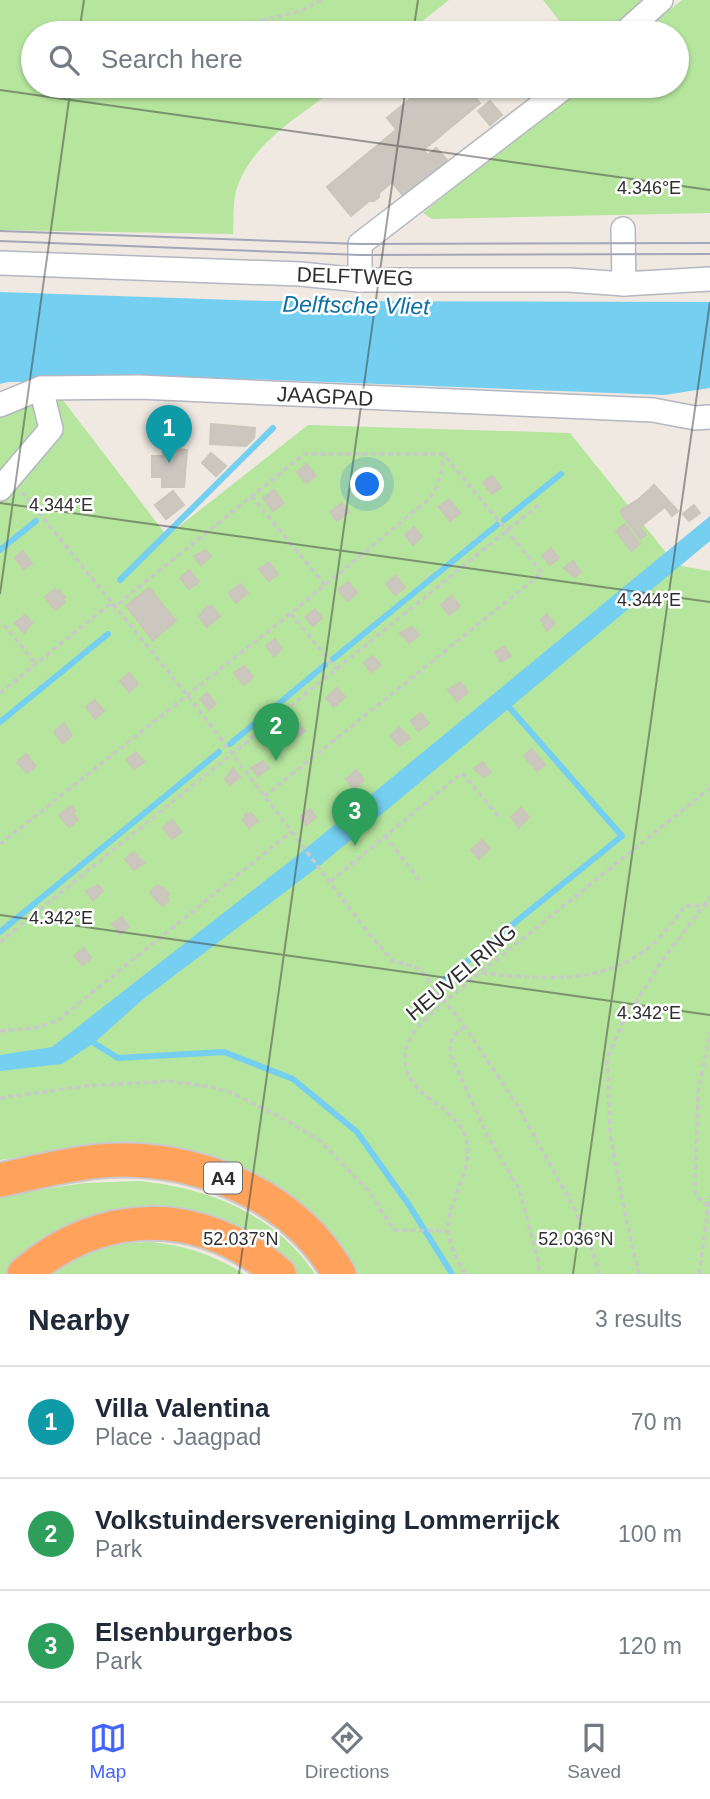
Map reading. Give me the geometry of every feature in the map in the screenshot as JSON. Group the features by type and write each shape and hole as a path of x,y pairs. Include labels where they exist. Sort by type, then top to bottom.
{"highway":[{"name":"A4","path":"0,1183 72,1164 102,1161 150,1161 194,1168 233,1182 279,1209 321,1248 339,1274"},
{"name":"A4","path":"0,1183 123,1175 186,1182 236,1200 264,1217 303,1250 321,1274"},
{"path":"24,1274 56,1249 75,1239 117,1226 142,1223 187,1227 228,1240 248,1250 279,1274"}],"street":[{"path":"637,21 661,0"},
{"path":"360,280 360,244 550,98"},
{"path":"623,229 624,284"},
{"name":"DELFTWEG","path":"0,263 300,274 360,280 569,280 624,284 710,279"},
{"name":"JAAGPAD","path":"0,405 41,388 139,387 653,410 695,418 710,417"},
{"path":"4,485 51,429 41,388"}],"path":[{"path":"260,21 300,11 322,0"},
{"path":"114,607 304,454 443,454"},
{"path":"265,796 542,573 443,454"},
{"path":"0,844 188,696 429,499 437,489 443,454"},
{"path":"4,485 22,492 188,696 389,957 393,961 418,969 465,1027 516,1103 574,1208 599,1274"},
{"path":"251,496 325,585"},
{"path":"0,942 541,503"},
{"path":"0,693 111,603 114,607"},
{"path":"291,613 336,669"},
{"path":"4,625 36,664"},
{"path":"331,881 463,773 499,817"},
{"name":"HEUVELRING","path":"448,1231 451,1209 466,1164 467,1142 463,1131 448,1112 412,1083 404,1058 413,1032 444,1002 710,788"},
{"path":"0,1031 34,1028 57,1021 292,831"},
{"path":"385,836 421,882"},
{"path":"639,1274 610,1134 607,1059 629,1013 662,961 710,897"},
{"path":"480,973 529,978 575,978 619,966 654,944 685,906 710,907"},
{"path":"465,1027 452,1038 452,1056 488,1137 519,1189 538,1259 539,1274"},
{"path":"708,1206 695,1194 698,1092 710,1032"},
{"path":"0,1098 86,1086 169,1081 212,1087 232,1093 264,1108 320,1141 368,1190 394,1230 448,1231 453,1251 465,1274"},
{"path":"699,1274 710,1196"}],"green space":[{"path":"0,0 449,0 422,21 21,21 21,98 323,98 267,142 245,169 236,191 233,234 0,230"},
{"path":"543,0 673,0 649,21 560,21"},
{"path":"682,0 710,0 710,213 432,219 423,213 563,98 689,98 689,21 656,21"},
{"path":"59,395 167,536 308,425 570,433 676,565 710,571 710,1274 357,1274 350,1262 292,1200 64,1150 0,1160 0,414"},
{"path":"139,1181 190,1190 238,1207 280,1235 315,1274 298,1274 284,1259 219,1222 23,1257 5,1274 0,1274 0,1196 84,1183"},
{"path":"152,1242 200,1252 244,1274 44,1274 82,1254 123,1244"}],"water":[{"name":"Delftsche Vliet","path":"0,292 267,301 710,302 710,388 664,395 246,379 0,384"},
{"path":"710,516 710,541 322,864 142,1000 94,1043 62,1064 0,1071 0,1055 52,1047 299,854"}],"building":[{"path":"411,98 476,98 480,103 417,155 387,118"},
{"path":"490,101 502,115 490,125 478,111"},
{"path":"396,130 417,155 423,149 439,169 405,198 392,182 379,193 355,164"},
{"path":"436,148 448,161 439,169 429,154"},
{"path":"355,164 379,193 379,197 369,201 351,216 327,187"},
{"path":"211,424 255,428 254,438 246,446 210,444"},
{"path":"169,446 187,450 184,487 162,487 162,477 152,477 152,456 163,456 163,449"},
{"path":"211,453 226,466 216,476 202,463"},
{"path":"306,464 316,476 306,483 297,472"},
{"path":"492,476 501,487 492,494 483,483"},
{"path":"374,477 381,486 372,493 364,484"},
{"path":"654,485 678,511 672,516 665,507 652,517 639,499"},
{"path":"274,490 284,503 273,511 263,498"},
{"path":"173,491 184,505 166,519 155,505"},
{"path":"449,499 460,513 450,521 439,507"},
{"path":"639,499 652,517 640,527 646,535 640,539 621,513 621,510"},
{"path":"342,503 349,512 337,521 330,512"},
{"path":"694,505 700,513 689,521 683,514"},
{"path":"625,524 640,544 631,551 616,531"},
{"path":"414,527 422,537 413,545 405,535"},
{"path":"551,548 559,558 550,565 542,556"},
{"path":"206,550 211,556 201,565 194,556"},
{"path":"23,551 32,563 24,569 15,558"},
{"path":"573,561 581,572 575,577 564,568"},
{"path":"269,562 278,574 269,581 259,569"},
{"path":"189,570 199,582 189,589 180,578"},
{"path":"396,576 405,587 395,595 386,584"},
{"path":"348,582 357,593 348,601 338,590"},
{"path":"240,584 248,593 236,603 229,593"},
{"path":"149,588 176,621 153,640 126,606"},
{"path":"55,589 65,597 65,602 55,610 45,597"},
{"path":"452,596 460,606 449,615 441,605"},
{"path":"207,606 211,606 220,616 207,627 199,617"},
{"path":"315,609 322,618 313,626 305,617"},
{"path":"547,614 555,624 547,631 541,619"},
{"path":"25,615 32,623 24,633 15,623"},
{"path":"412,627 419,635 409,643 400,633"},
{"path":"275,639 282,649 274,656 266,646"},
{"path":"504,646 511,656 501,662 495,652"},
{"path":"373,656 380,665 371,672 364,663"},
{"path":"244,666 253,677 244,685 234,673"},
{"path":"129,673 138,684 129,692 120,681"},
{"path":"460,682 468,692 457,701 448,690"},
{"path":"337,688 345,697 334,707 326,698"},
{"path":"207,693 216,704 209,710 200,699"},
{"path":"95,700 104,711 95,719 86,707"},
{"path":"421,713 429,723 418,731 411,721"},
{"path":"295,719 305,731 295,738 286,727"},
{"path":"64,723 72,736 63,743 54,732"},
{"path":"399,727 410,738 399,746 391,736"},
{"path":"532,749 545,765 537,771 524,756"},
{"path":"136,752 144,762 134,769 127,760"},
{"path":"26,754 36,766 26,773 17,762"},
{"path":"263,761 269,768 258,776 251,768"},
{"path":"482,762 491,772 484,777 474,769"},
{"path":"233,768 240,777 230,785 225,779"},
{"path":"356,770 364,780 354,789 346,779"},
{"path":"71,806 78,820 69,827 59,815"},
{"path":"521,808 529,817 519,828 511,817"},
{"path":"310,809 316,817 306,825 300,817"},
{"path":"246,813 251,813 258,821 249,828 243,820"},
{"path":"172,820 182,832 172,839 163,828"},
{"path":"482,840 490,849 479,859 471,850"},
{"path":"134,852 144,863 134,870 125,859"},
{"path":"98,885 103,891 93,900 86,891"},
{"path":"158,885 169,894 168,901 162,906 150,892"},
{"path":"122,917 129,927 120,934 112,924"},
{"path":"84,948 91,958 82,965 75,956"}],"waterway":[{"path":"120,580 273,428"},
{"path":"504,520 561,474"},
{"path":"0,550 36,521"},
{"path":"333,659 497,525"},
{"path":"0,722 108,634"},
{"path":"230,744 325,665"},
{"path":"439,984 622,836 509,707"},
{"path":"0,932 219,752"},
{"path":"94,1043 118,1058 224,1052 293,1079 357,1132 409,1205 452,1274"}],"tram line":[{"path":"0,231 360,244 710,243"},
{"path":"0,241 360,255 710,254"}],"place":[{"name":"Villa Valentina","path":"169,463"},
{"name":"Volkstuindersvereniging Lommerrijck","path":"276,761"},
{"name":"Elsenburgerbos","path":"355,846"}]}
